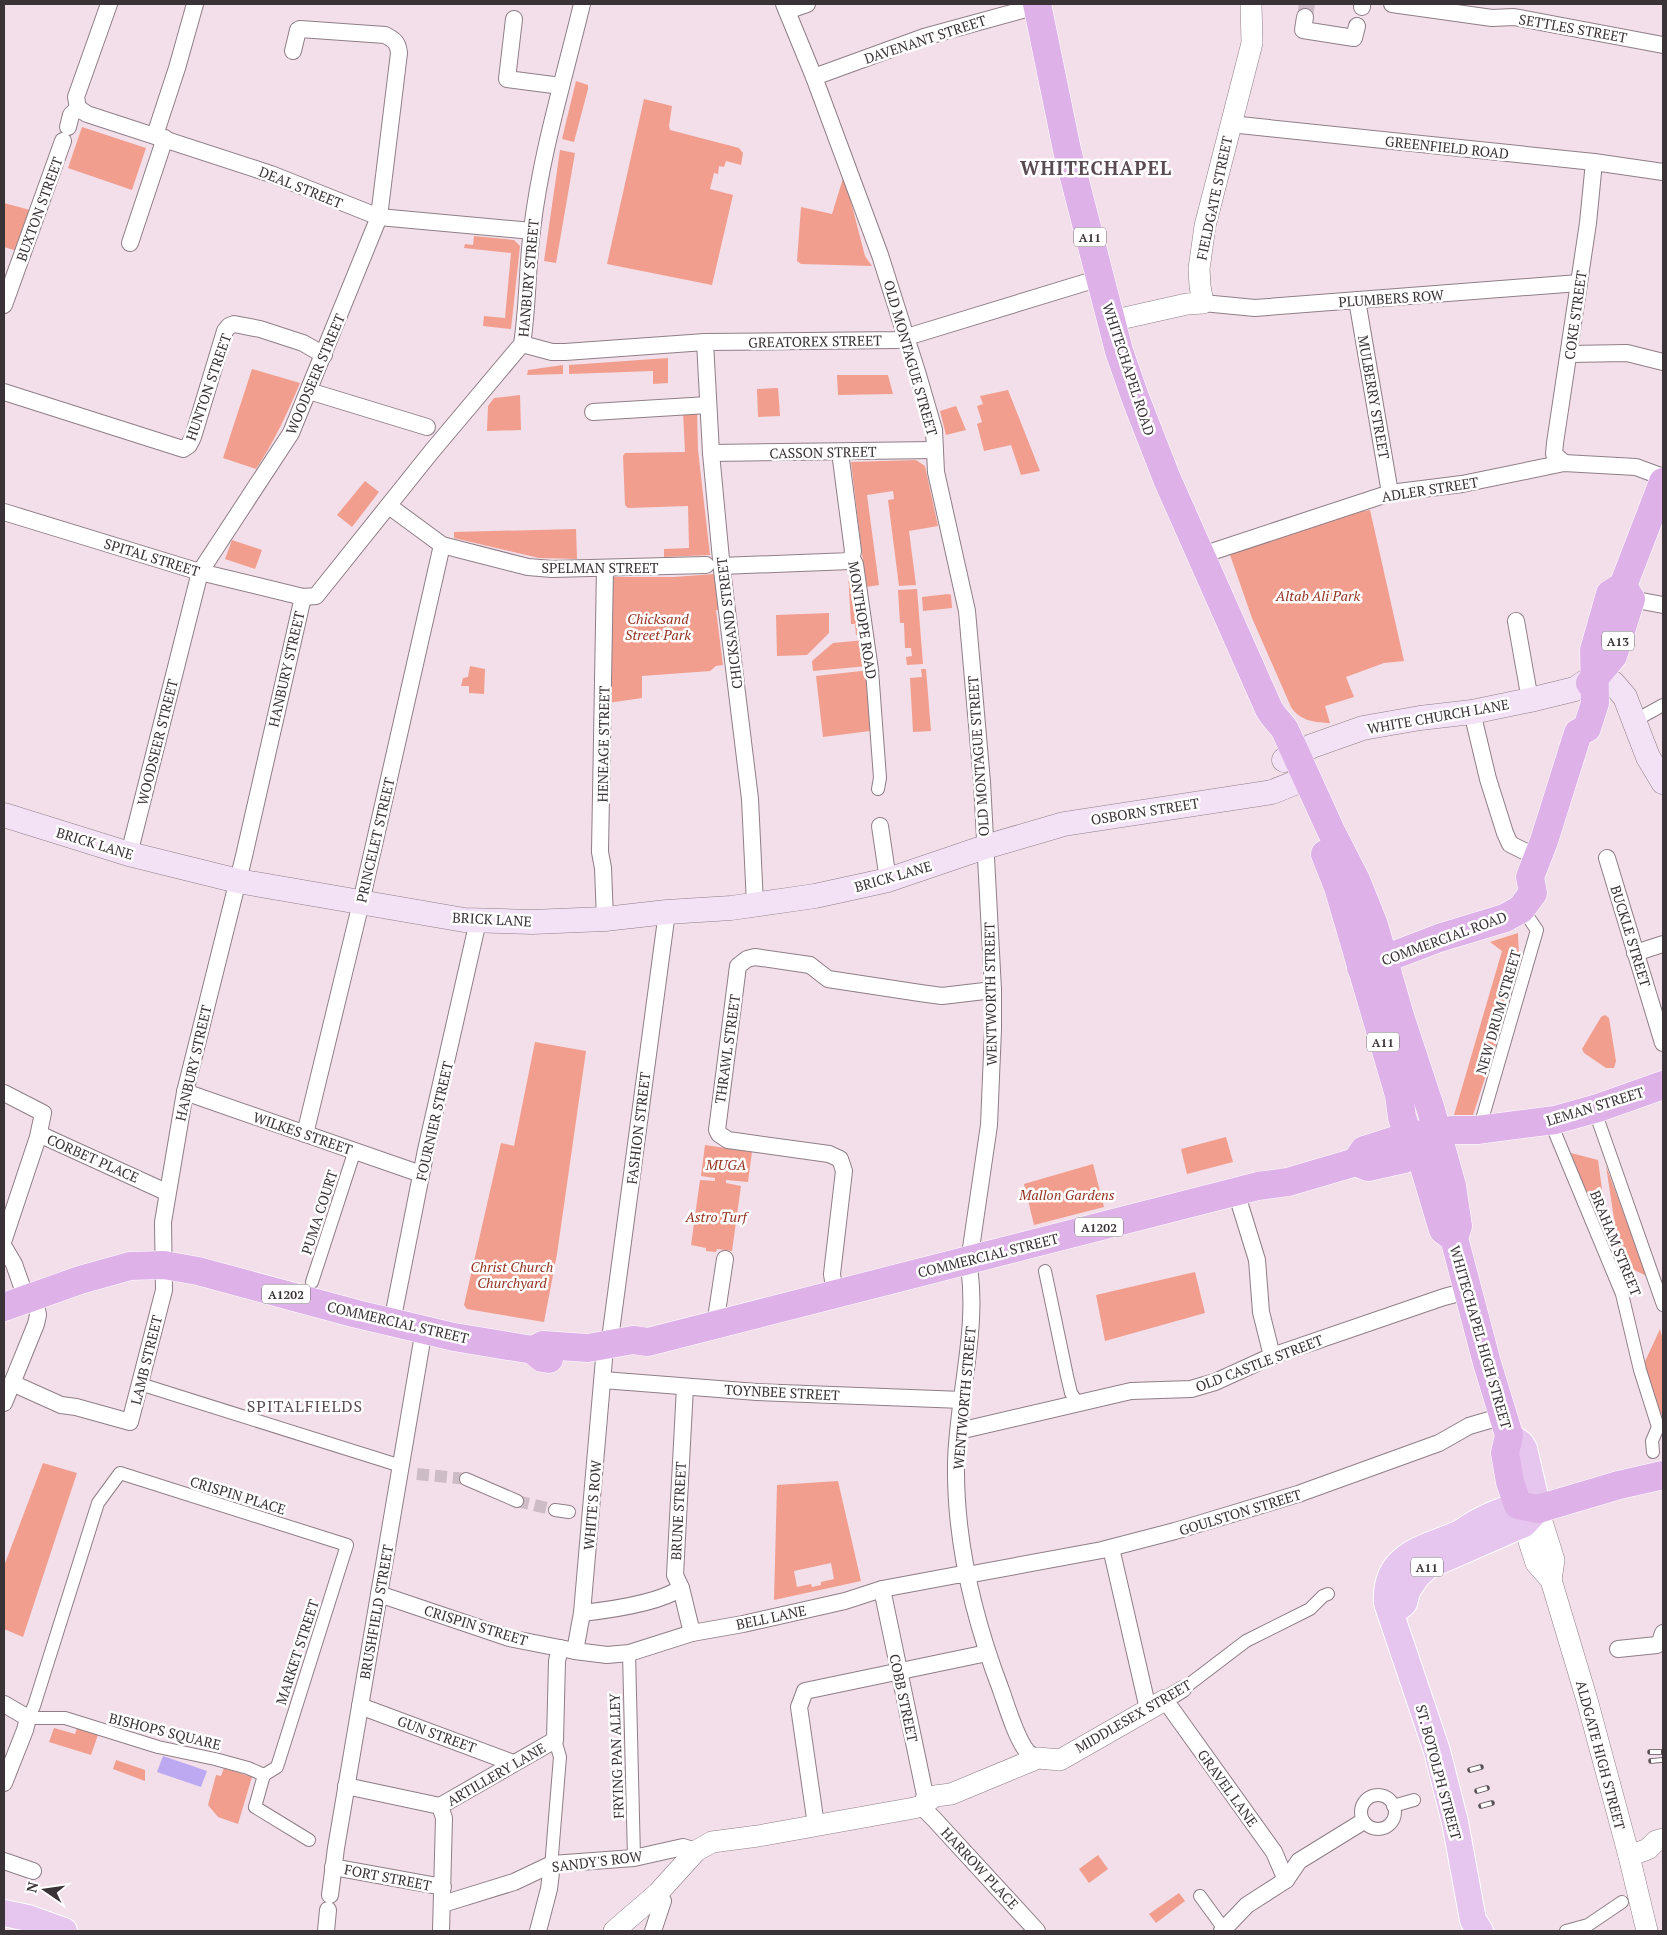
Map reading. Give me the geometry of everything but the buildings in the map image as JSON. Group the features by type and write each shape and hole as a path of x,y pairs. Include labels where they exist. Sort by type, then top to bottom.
{"highway":[{"name":"WHITECHAPEL ROAD","path":"1037,5 1067,150 1122,360 1168,480 1273,717 1271,728 1295,769"},
{"name":"A13","path":"1534,866 1578,733 1587,728 1595,703 1594,650 1610,594 1627,592 1663,482"},
{"name":"WHITECHAPEL HIGH STREET","path":"1295,769 1331,831 1356,880 1374,925 1371,958 1402,1117 1455,1201 1458,1226 1446,1229 1467,1291 1506,1425 1505,1453 1510,1482 1527,1513"},
{"name":"COMMERCIAL ROAD","path":"1371,958 1412,932 1488,911 1505,900 1534,866"},
{"name":"WHITECHAPEL HIGH STREET","path":"1371,958 1400,1016 1418,1143"},
{"name":"LEMAN STREET","path":"1418,1143 1451,1130 1477,1130 1555,1120 1598,1108 1663,1085"},
{"name":"COMMERCIAL STREET","path":"21,1300 130,1266 164,1265 198,1271 454,1337 533,1350 543,1345 582,1348 606,1361 635,1353 648,1342 1236,1192 1288,1182 1356,1162 1364,1150 1418,1143"},
{"path":"1418,1143 1424,1207 1446,1229"},
{"path":"1527,1513 1619,1485 1658,1464"}],"main road":[{"name":"WHITE CHURCH LANE","path":"1295,769 1336,736 1363,728 1420,718 1472,712 1530,700 1575,689 1594,676"},
{"path":"1594,676 1614,683 1625,697 1648,757 1663,782"},
{"name":"OSBORN STREET","path":"985,847 1064,824 1272,792 1295,769"},
{"name":"BRICK LANE","path":"4,815 129,854 238,881 464,920 532,922 605,919 667,912 731,908 815,896 888,880 985,847"},
{"name":"ST. BOTOLPH STREET","path":"1474,1927 1455,1822 1437,1751 1392,1614 1386,1603 1387,1588 1394,1570 1406,1556 1418,1549 1461,1532 1484,1518 1527,1513"},
{"path":"4,1912 28,1918 64,1931"}],"street":[{"name":"BUXTON STREET","path":"4,305 71,115 78,108 76,97 109,4"},
{"path":"130,242 195,4"},
{"name":"HANBURY STREET","path":"164,1265 162,1238 166,1192 185,1092 238,881 303,597 316,596 437,445 522,344 532,231 547,144 582,4"},
{"path":"785,7 807,4"},
{"name":"FIELDGATE STREET","path":"1203,303 1199,269 1205,226 1252,43 1252,4"},
{"name":"SETTLES STREET","path":"1392,4 1492,18 1515,10 1663,44"},
{"name":"DAVENANT STREET","path":"814,77 924,36 1037,5"},
{"name":"OLD MONTAGUE STREET","path":"785,7 814,77 880,255 933,425 936,472 967,611 982,782 985,847"},
{"path":"1305,17 1303,30 1337,36 1354,38 1357,26"},
{"path":"514,19 507,78 561,86"},
{"name":"WOODSEER STREET","path":"129,854 200,572 291,433 310,391 379,218 399,53 398,44 394,39 386,35 300,29 298,30 293,51"},
{"name":"DEAL STREET","path":"78,108 88,114 271,174 379,218 532,231"},
{"name":"GREENFIELD ROAD","path":"1230,124 1594,162 1663,172"},
{"name":"COKE STREET","path":"1564,463 1554,454 1580,283 1594,162"},
{"name":"GREATOREX STREET","path":"522,344 552,352 565,352 705,342 897,340 1100,278"},
{"name":"PLUMBERS ROW","path":"1203,303 1255,308 1580,283"},
{"name":"MULBERRY STREET","path":"1357,300 1390,493"},
{"path":"1111,321 1187,304 1203,303"},
{"name":"HUNTON STREET","path":"4,392 183,449 189,445 193,437 229,326 234,324 260,329 303,343 324,355"},
{"name":"CHICKSAND STREET","path":"705,342 714,566 750,799 754,904"},
{"path":"1569,354 1627,353 1663,362"},
{"path":"310,391 427,427"},
{"path":"593,412 708,405"},
{"name":"CASSON STREET","path":"711,454 935,450"},
{"name":"MONTHOPE ROAD","path":"840,452 853,556 857,564 872,670 880,778 878,789"},
{"name":"ADLER STREET","path":"1202,555 1390,493 1462,484 1564,463 1636,467 1663,477"},
{"name":"SPELMAN STREET","path":"389,506 442,545 528,567 552,569 848,562 853,556"},
{"name":"SPITAL STREET","path":"4,512 200,572 303,597"},
{"name":"PRINCELET STREET","path":"305,1134 361,903 442,545"},
{"name":"HENEAGE STREET","path":"605,568 600,852 603,868 605,919"},
{"path":"1627,592 1663,605"},
{"path":"1516,621 1530,700"},
{"path":"1634,721 1663,705"},
{"path":"1472,712 1488,779 1505,833 1510,844 1524,852 1534,866"},
{"path":"880,826 888,880"},
{"name":"WENTWORTH STREET","path":"985,847 993,990 989,1125 971,1248 971,1323 958,1431 956,1465 967,1576 987,1652 1014,1726 1026,1751 1038,1758"},
{"name":"BUCKLE STREET","path":"1607,858 1663,1042"},
{"name":"FASHION STREET","path":"606,1361 667,912"},
{"name":"NEW DRUM STREET","path":"1484,1120 1483,1116 1537,930 1526,914"},
{"name":"FOURNIER STREET","path":"392,1322 421,1174 478,920"},
{"path":"1635,952 1663,944"},
{"name":"THRAWL STREET","path":"835,1294 832,1274 844,1171 840,1160 829,1154 728,1140 719,1134 717,1130 738,966 747,959 755,957 810,965 828,979 942,996 993,990"},
{"name":"WILKES STREET","path":"185,1092 421,1174"},
{"path":"4,1093 43,1113 39,1134"},
{"name":"BRAHAM STREET","path":"1598,1120 1663,1305"},
{"name":"CORBET PLACE","path":"4,1239 39,1134 166,1192"},
{"name":"BRAHAM STREET","path":"1555,1134 1622,1294 1640,1370 1658,1428 1652,1441 1658,1464"},
{"name":"PUMA COURT","path":"312,1282 355,1150"},
{"path":"1236,1192 1257,1260 1261,1312 1272,1356"},
{"path":"4,1247 14,1264 21,1300 38,1314 36,1324 4,1403"},
{"path":"715,1325 725,1259"},
{"name":"LAMB STREET","path":"12,1383 61,1405 76,1407 130,1422 164,1290 164,1265"},
{"path":"1045,1271 1067,1376 1071,1392 1077,1402"},
{"name":"OLD CASTLE STREET","path":"958,1431 1131,1391 1191,1389 1215,1382 1272,1356 1444,1297 1467,1291"},
{"name":"BRUSHFIELD STREET","path":"326,1931 333,1866 346,1786 424,1329"},
{"name":"TOYNBEE STREET","path":"606,1361 685,1387 962,1400"},
{"name":"WHITE'S ROW","path":"567,1649 582,1613 606,1361"},
{"path":"140,1384 401,1466"},
{"name":"BRUNE STREET","path":"685,1387 675,1575 692,1633"},
{"name":"GOULSTON STREET","path":"967,1576 1111,1548 1175,1531 1298,1494 1439,1443 1469,1426 1506,1425"},
{"name":"CRISPIN PLACE","path":"28,1718 34,1706 98,1503 120,1473 347,1545"},
{"path":"466,1480 518,1501"},
{"path":"555,1510 569,1512"},
{"name":"ALDGATE HIGH STREET","path":"1527,1513 1554,1560 1551,1580 1587,1700 1627,1848 1646,1931"},
{"name":"MARKET STREET","path":"264,1775 277,1767 347,1545"},
{"path":"1111,1548 1156,1705"},
{"name":"BELL LANE","path":"567,1649 607,1654 629,1652 692,1633 818,1607 882,1589 957,1575 967,1576"},
{"path":"582,1613 620,1607 667,1596 680,1588"},
{"name":"COBB STREET","path":"882,1589 925,1795 921,1806"},
{"name":"CRISPIN STREET","path":"379,1594 509,1638 567,1649"},
{"name":"MIDDLESEX STREET","path":"614,1931 658,1893 696,1851 712,1842 758,1836 921,1806 934,1796 951,1794 1038,1758 1060,1760 1183,1689 1246,1642 1310,1609 1328,1594"},
{"path":"1618,1649 1657,1644 1660,1642 1663,1633"},
{"name":"ARTILLERY LANE","path":"442,1931 444,1818 440,1806 555,1740 557,1662 567,1649"},
{"name":"FRYING PAN ALLEY","path":"629,1652 634,1858"},
{"path":"816,1825 800,1707 806,1692 987,1652"},
{"path":"4,1704 28,1718 4,1783"},
{"name":"GRAVEL LANE","path":"1156,1705 1274,1852 1286,1880"},
{"name":"GUN STREET","path":"360,1706 513,1763"},
{"name":"BISHOPS SQUARE","path":"28,1718 66,1718 158,1747 215,1759 248,1768 264,1775"},
{"path":"538,1931 549,1889 552,1864 560,1757 555,1740"},
{"path":"264,1775 255,1807 309,1840"},
{"path":"346,1786 440,1806"},
{"path":"1370,1796 1387,1797 1393,1806 1394,1817 1388,1825 1383,1828 1372,1828 1361,1822 1361,1810 1370,1796"},
{"path":"1393,1806 1414,1800"},
{"name":"HARROW PLACE","path":"921,1806 1037,1931"},
{"path":"1200,1896 1227,1929 1248,1905 1286,1880 1299,1861 1361,1822"},
{"path":"1627,1848 1648,1849 1659,1840"},
{"name":"SANDY'S ROW","path":"443,1894 446,1903 514,1882 552,1864 634,1858 683,1847 696,1851"},
{"path":"4,1861 34,1871"},
{"name":"FORT STREET","path":"333,1866 443,1894"},
{"path":"654,1931 663,1901 658,1893"},
{"path":"1566,1931 1588,1924 1622,1902"}],"green space":[{"path":"576,81 588,85 588,89 574,142 562,139"},
{"path":"644,99 672,106 670,130 739,148 743,153 741,165 726,161 724,167 719,166 718,174 714,173 710,189 733,195 712,285 607,264"},
{"path":"82,127 146,148 132,190 68,168"},
{"path":"560,150 575,153 556,263 544,261"},
{"path":"844,175 865,256 872,266 801,264 797,261 801,207 832,214"},
{"path":"4,203 30,210 17,251 4,247"},
{"path":"474,236 514,240 520,246 511,329 483,326 484,316 505,318 511,253 464,248 465,244 473,245"},
{"path":"668,358 668,383 653,384 653,371 569,374 569,365"},
{"path":"563,365 563,374 527,375 528,370"},
{"path":"252,369 300,383 280,428 256,469 223,458"},
{"path":"837,375 888,375 893,394 838,395"},
{"path":"778,388 780,416 758,417 757,389"},
{"path":"1008,390 1040,471 1021,475 1011,445 984,451 977,424 982,422 977,406 983,404 980,396"},
{"path":"520,395 521,430 487,431 488,406 494,398"},
{"path":"956,406 966,430 946,435 940,411"},
{"path":"697,411 698,450 710,555 664,557 664,549 689,548 688,506 628,508 625,505 623,456 625,453 685,452 683,412"},
{"path":"916,460 925,466 938,526 909,531 916,585 899,586 888,500 894,499 893,491 867,495 879,585 866,587 851,462"},
{"path":"365,481 379,492 352,527 337,515"},
{"name":"Altab Ali Park","path":"1370,510 1404,661 1384,663 1346,677 1354,697 1325,706 1330,723 1308,720 1298,715 1291,707 1252,618 1229,552 1353,513"},
{"path":"576,529 577,559 539,558 454,538 454,532"},
{"path":"232,540 262,550 255,569 225,559"},
{"path":"848,572 853,574 862,634 856,635 855,624 851,624"},
{"name":"Chicksand Street Park","path":"714,574 719,610 716,610 723,665 716,666 710,671 642,676 642,698 608,703 609,577 674,577"},
{"path":"917,589 923,664 907,665 906,657 912,656 911,648 905,648 904,623 900,623 898,590"},
{"path":"951,595 952,608 923,611 922,597"},
{"path":"829,613 829,633 807,655 777,656 776,615"},
{"path":"865,640 868,666 813,671 812,661 833,643"},
{"path":"470,666 485,669 484,694 469,693 469,686 461,686 463,678 468,677"},
{"path":"921,669 926,669 931,731 913,732 910,678 922,677"},
{"path":"870,670 870,731 823,737 816,676"},
{"path":"1518,933 1519,957 1493,1039 1497,1041 1473,1115 1454,1115 1502,951 1490,942"},
{"path":"1605,1015 1609,1018 1616,1061 1614,1068 1606,1068 1584,1053 1582,1049 1601,1017"},
{"name":"Christ Church Churchyard","path":"535,1042 586,1051 557,1254 544,1322 467,1309 464,1305 501,1143 514,1146"},
{"path":"1226,1137 1233,1162 1187,1174 1181,1149"},
{"name":"Astro Turf","path":"705,1145 752,1152 748,1182 726,1180 726,1183 741,1186 732,1251 717,1249 716,1252 706,1251 706,1248 691,1245 700,1180 715,1181 715,1178 701,1176"},
{"path":"1571,1153 1598,1160 1609,1240 1605,1241"},
{"name":"Mallon Gardens","path":"1093,1164 1104,1207 1034,1225 1024,1184"},
{"path":"1606,1166 1647,1276 1621,1264"},
{"path":"1195,1272 1205,1313 1105,1341 1096,1295"},
{"path":"1660,1329 1663,1340 1663,1418 1642,1368"},
{"path":"43,1463 77,1473 23,1637 4,1629 4,1566"},
{"path":"838,1481 861,1581 774,1600 777,1485","holes":["831,1563 834,1579 821,1582 821,1585 812,1587 811,1584 797,1587 794,1571"]},
{"path":"78,1725 99,1732 91,1755 49,1742 54,1728 75,1734"},
{"path":"116,1760 145,1770 145,1781 113,1769"},
{"path":"224,1768 252,1777 238,1824 218,1817 208,1805 216,1775 221,1776"},
{"path":"1098,1855 1108,1869 1089,1883 1079,1869"},
{"path":"1179,1893 1185,1901 1156,1923 1149,1914"}],"shaded area":[{"path":"163,1756 207,1771 201,1787 157,1772"}],"tunnel":[{"path":"1305,17 1307,4"},
{"path":"417,1474 466,1479"},
{"path":"517,1501 555,1510"}],"railway":[{"path":"1650,1752 1663,1752"},
{"path":"1651,1761 1663,1760"},
{"path":"1470,1770 1481,1767"},
{"path":"1477,1791 1487,1788"},
{"path":"1481,1806 1492,1803"}],"district":[{"name":"WHITECHAPEL","path":"1096,167"},
{"name":"SPITALFIELDS","path":"305,1406"}],"park label":[{"name":"MUGA","path":"726,1164"}]}
